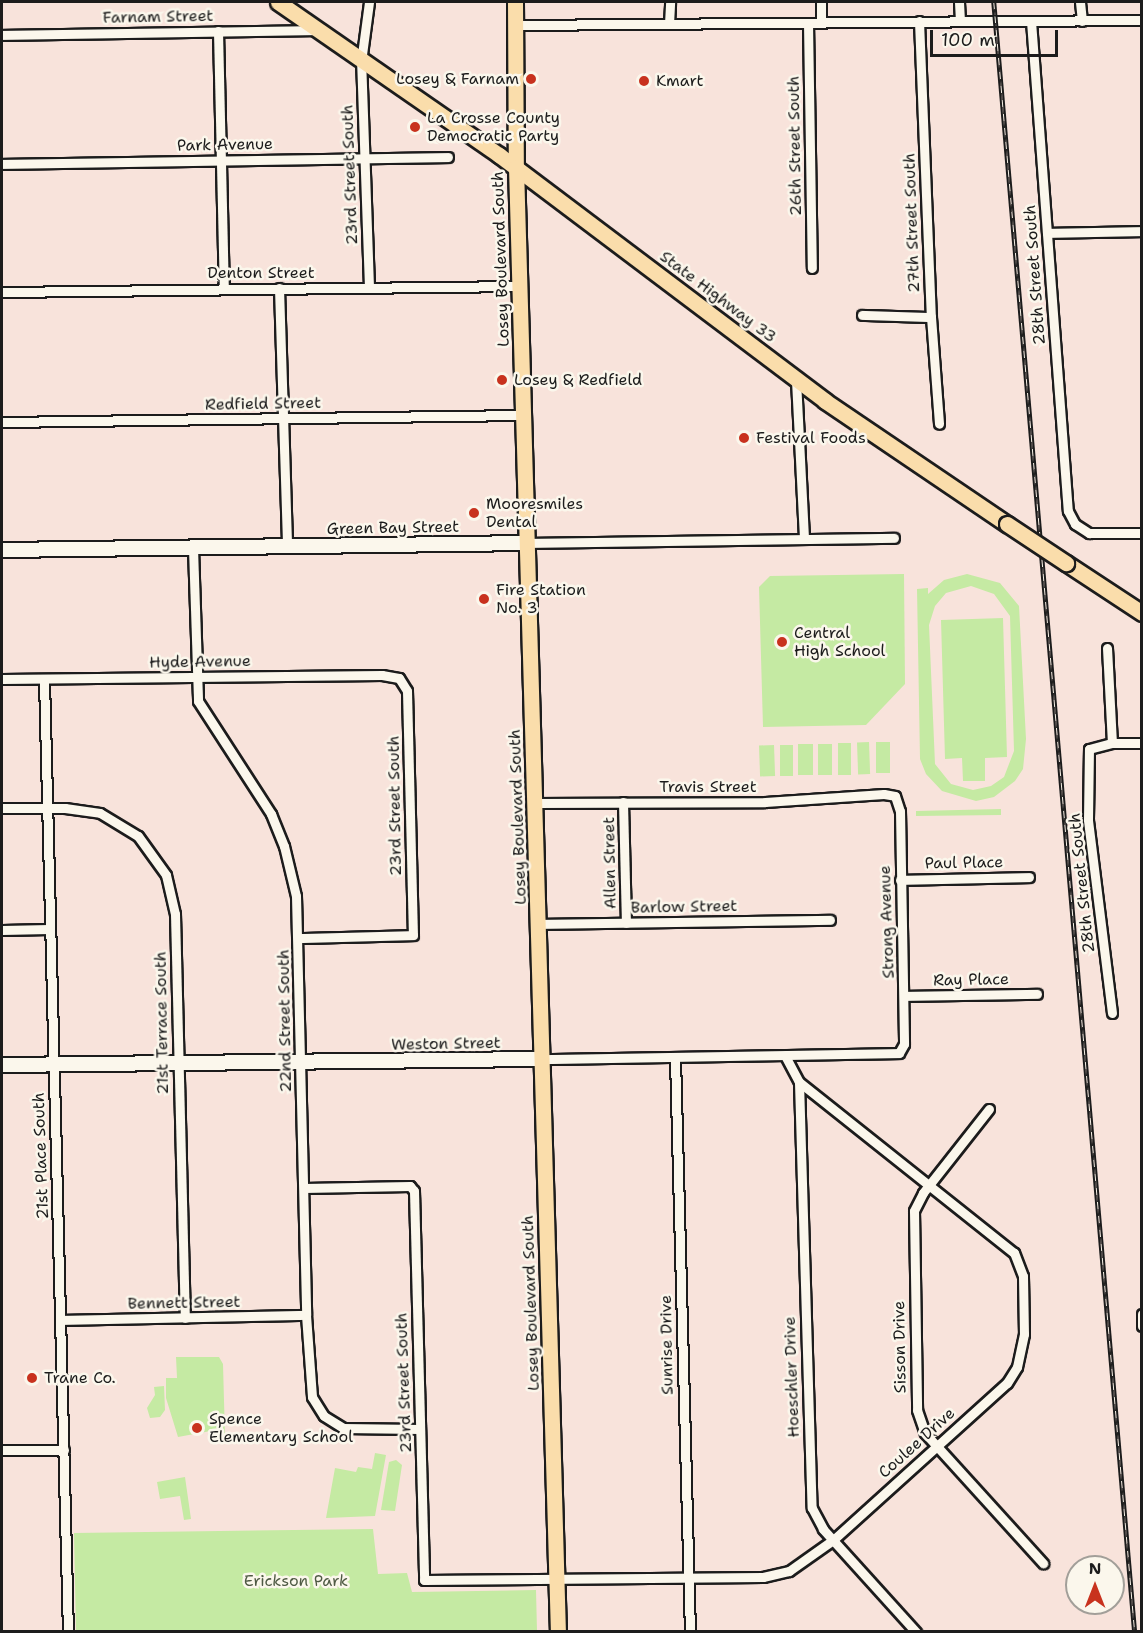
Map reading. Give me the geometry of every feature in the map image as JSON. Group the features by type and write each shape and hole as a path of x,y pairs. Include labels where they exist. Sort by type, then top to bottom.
{"main road":[{"name":"State Highway 33","path":"278,2 361,62 516,167 796,380 1142,613"},
{"name":"Losey Boulevard South","path":"516,2 514,25 516,167 558,1632"}],"street":[{"name":"23rd Street South","path":"369,2 361,62 369,288"},
{"path":"669,24 670,2"},
{"path":"821,2 821,23"},
{"path":"959,2 960,21"},
{"path":"1080,2 1082,21"},
{"path":"514,25 1142,20"},
{"name":"27th Street South","path":"919,21 931,317 939,424"},
{"name":"28th Street South","path":"1031,21 1067,505 1075,524 1093,534 1142,533"},
{"name":"26th Street South","path":"808,23 812,267"},
{"name":"Farnam Street","path":"2,35 316,30"},
{"path":"218,32 224,288"},
{"name":"Park Avenue","path":"2,164 448,157"},
{"path":"1047,233 1142,231"},
{"name":"Denton Street","path":"2,292 520,286"},
{"path":"279,288 287,546"},
{"path":"862,315 931,317"},
{"path":"796,380 804,539"},
{"name":"Redfield Street","path":"2,422 524,415"},
{"name":"Green Bay Street","path":"2,550 894,538"},
{"name":"22nd Street South","path":"193,548 198,701 204,714 276,824 294,885 298,938 309,1384 324,1416 356,1431 420,1429"},
{"path":"1107,648 1112,743 1142,743"},
{"name":"Hyde Avenue","path":"2,679 382,675 399,678"},
{"name":"23rd Street South","path":"298,938 413,935 407,691 399,678"},
{"name":"21st Place South","path":"44,679 53,1065 63,1320 68,1632"},
{"name":"28th Street South","path":"1112,743 1089,749 1088,819 1112,1013"},
{"name":"Strong Avenue","path":"880,796 893,795 898,802 904,1046 890,1054"},
{"name":"Travis Street","path":"536,803 765,802 880,796"},
{"name":"Allen Street","path":"623,802 626,923"},
{"path":"2,808 46,808"},
{"name":"21st Terrace South","path":"46,808 82,809 115,819 146,844 160,864 175,914 186,1318"},
{"name":"Paul Place","path":"900,880 1029,877"},
{"name":"Barlow Street","path":"539,924 830,920"},
{"path":"2,930 49,929"},
{"name":"Ray Place","path":"904,996 1037,994"},
{"name":"Weston Street","path":"2,1065 890,1054"},
{"name":"Coulee Drive","path":"424,1580 688,1578 781,1574 803,1564 833,1540 1001,1388 1017,1367 1023,1343 1023,1276 1018,1259 1006,1245 799,1082 785,1056"},
{"name":"Sunrise Drive","path":"675,1057 690,1632"},
{"name":"Hoeschler Drive","path":"799,1082 811,1496 815,1516 833,1540 916,1632"},
{"name":"Sisson Drive","path":"989,1109 917,1202 912,1220 918,1420 936,1446 1043,1563"},
{"name":"23rd Street South","path":"304,1188 410,1186 415,1196 424,1580"},
{"path":"1141,1314 1142,1326"},
{"name":"Bennett Street","path":"63,1320 306,1315"},
{"path":"2,1450 64,1450"}],"green space":[{"path":"904,574 905,684 866,725 763,727 759,587 770,576"},
{"path":"967,574 1000,583 1019,606 1026,739 1023,769 1015,781 994,797 976,801 942,791 926,774 920,759 917,589 928,588 928,594 944,580","holes":["971,586 994,594 1010,616 1014,751 1004,777 991,786 973,790 951,784 935,764 929,625 935,606 946,593"]},
{"path":"1003,618 1007,757 985,758 985,781 963,781 962,758 945,759 941,620"},
{"path":"857,742 869,742 870,774 858,774"},
{"path":"876,742 890,742 890,773 876,773"},
{"path":"838,743 851,743 851,775 838,775"},
{"path":"798,744 813,744 813,775 798,775"},
{"path":"818,744 832,744 832,775 818,775"},
{"path":"774,745 775,776 760,777 759,746"},
{"path":"780,745 793,745 793,776 780,776"},
{"path":"1001,809 1001,815 916,816 916,811"},
{"path":"176,1357 219,1357 223,1364 225,1437 218,1438 216,1430 178,1437 166,1398 166,1378 177,1378"},
{"path":"164,1386 165,1410 160,1417 150,1418 147,1408 155,1395 154,1387"},
{"path":"375,1453 386,1455 375,1516 326,1518 335,1468 356,1472 358,1467 372,1469"},
{"path":"396,1460 402,1465 395,1511 381,1510 389,1462"},
{"path":"185,1477 191,1519 184,1520 180,1496 160,1499 157,1482"},
{"name":"Erickson Park","path":"373,1529 378,1574 407,1573 412,1592 536,1590 537,1631 76,1631 74,1533"}],"railway":[{"path":"994,2 1135,1632"}],"place":[{"name":"Losey & Farnam","path":"531,79"},
{"name":"Kmart","path":"644,81"},
{"name":"La Crosse County Democratic Party","path":"415,127"},
{"name":"Losey & Redfield","path":"502,380"},
{"name":"Festival Foods","path":"744,438"},
{"name":"Mooresmiles Dental","path":"474,513"},
{"name":"Fire Station No. 3","path":"484,599"},
{"name":"Central High School","path":"782,642"},
{"name":"Trane Co.","path":"32,1378"},
{"name":"Spence Elementary School","path":"197,1428"}]}
